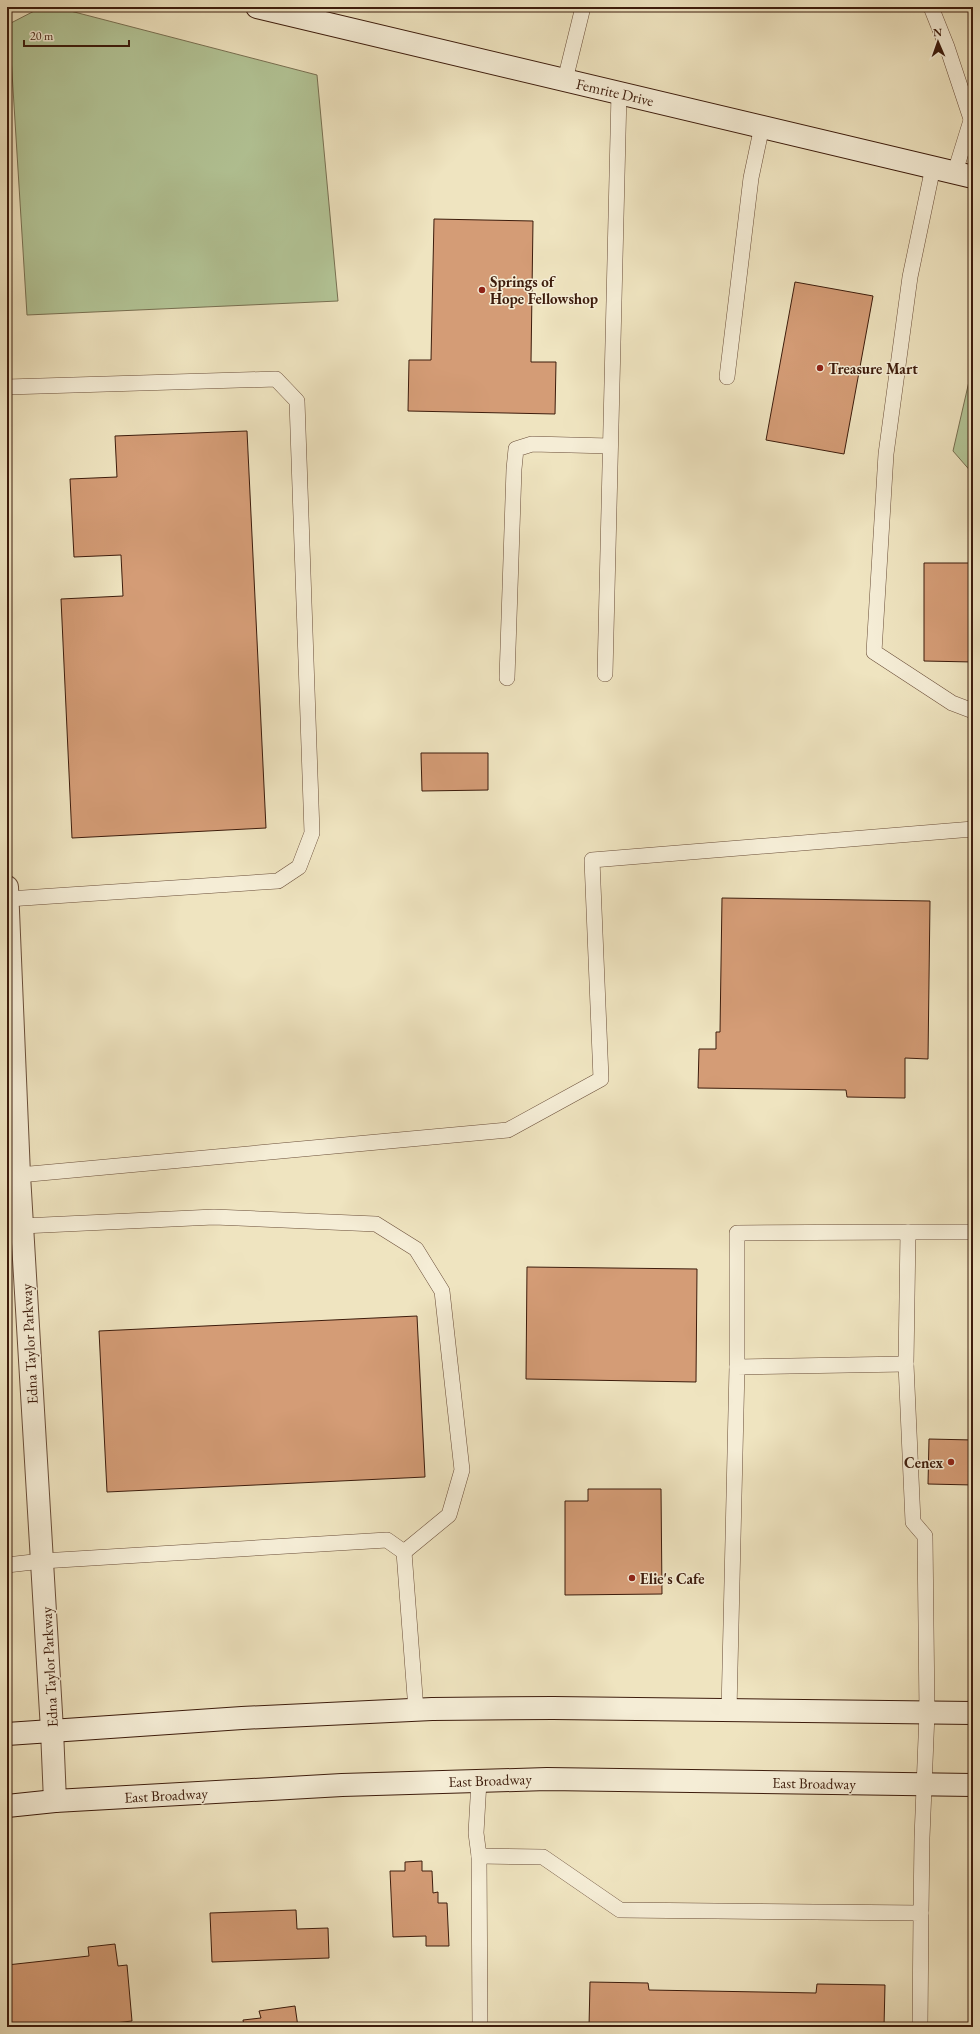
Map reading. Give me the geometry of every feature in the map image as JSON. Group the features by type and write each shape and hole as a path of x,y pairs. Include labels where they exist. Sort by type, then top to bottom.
{"street":[{"name":"Femrite Drive","path":"257,7 964,174"},
{"name":"Edna Taylor Parkway","path":"7,893 11,1097 19,1175 55,1801"},
{"path":"7,1734 242,1718 416,1710 554,1708 973,1713"},
{"name":"East Broadway","path":"7,1806 55,1801 342,1785 547,1779 973,1785"}],"lane":[{"path":"565,80 583,7"},
{"path":"931,7 972,117 964,174"},
{"path":"605,674 619,93"},
{"path":"727,377 751,178 762,126"},
{"path":"933,167 910,277 886,454 874,652 952,703 973,711"},
{"path":"7,387 276,379 296,401 312,833 299,867 278,881 7,893"},
{"path":"507,678 516,449 532,444 610,446"},
{"path":"19,1175 508,1130 600,1079 592,860 973,829"},
{"path":"22,1226 214,1216 376,1224 416,1249 442,1291 462,1470 449,1515 404,1552"},
{"path":"908,1232 906,1364 912,1522 925,1536 927,1713 922,1838 920,2027"},
{"path":"729,1711 737,1367 737,1233 973,1232"},
{"path":"737,1367 906,1364"},
{"path":"7,1565 42,1561 387,1540 404,1552"},
{"path":"404,1552 416,1710"},
{"path":"479,1781 476,1833 479,1856 480,2027"},
{"path":"479,1856 542,1857 620,1910 922,1913"}],"green space":[{"path":"42,7 55,7 317,75 338,301 27,315 9,24"},
{"path":"973,364 973,474 953,451"}],"building":[{"name":"Springs of Hope Fellowshop","path":"434,219 533,221 531,362 556,362 555,414 408,411 409,360 431,360"},
{"name":"Treasure Mart","path":"795,282 873,296 844,454 766,440"},
{"path":"247,431 266,828 72,838 61,599 123,596 121,555 74,557 70,479 117,477 115,436"},
{"path":"924,563 973,563 973,662 924,661"},
{"path":"421,753 488,753 488,790 422,791"},
{"path":"722,898 930,901 928,1059 905,1058 905,1098 847,1097 846,1090 698,1088 699,1049 716,1049 716,1032 720,1032"},
{"path":"527,1267 697,1269 696,1382 526,1379"},
{"path":"417,1316 425,1477 107,1492 99,1331"},
{"name":"Cenex","path":"929,1439 973,1440 973,1485 928,1484"},
{"path":"588,1489 661,1489 662,1594 565,1595 565,1501 588,1501"},
{"path":"422,1861 422,1871 432,1871 433,1893 438,1892 438,1903 447,1903 449,1946 426,1946 426,1936 393,1937 390,1871 405,1871 405,1862"},
{"path":"296,1910 297,1929 328,1928 329,1958 212,1962 210,1913"},
{"path":"115,1944 118,1966 127,1965 132,2021 106,2024 106,2027 7,2027 7,1965 89,1956 88,1947"},
{"path":"590,1982 648,1983 649,1990 816,1993 817,1984 885,1985 884,2027 589,2027"},
{"path":"295,2006 298,2027 244,2027 243,2020 261,2018 259,2011"}],"place":[{"name":"Springs of Hope Fellowshop","path":"482,290"},
{"name":"Treasure Mart","path":"820,368"},
{"name":"Cenex","path":"951,1462"},
{"name":"Elie's Cafe","path":"632,1578"}]}
